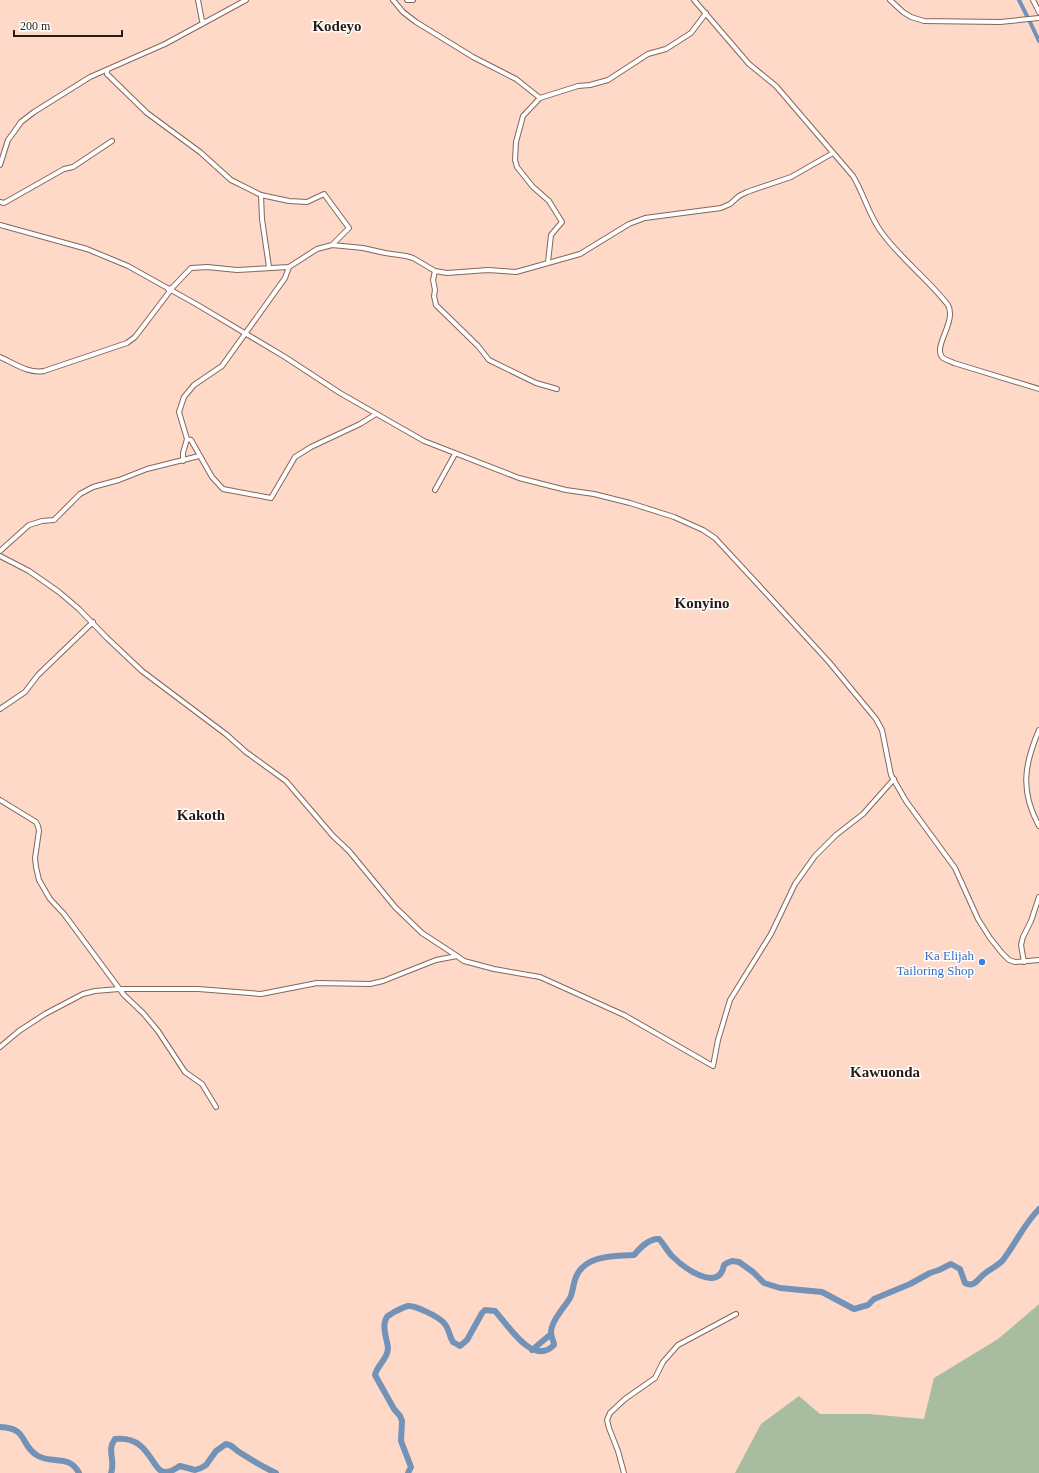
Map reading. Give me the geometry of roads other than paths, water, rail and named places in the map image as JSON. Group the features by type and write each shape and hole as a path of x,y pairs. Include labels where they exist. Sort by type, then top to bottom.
{"street":[{"path":"198,0 202,21 206,22"},
{"path":"0,165 8,140 21,122 34,112 90,77 165,44 246,0"},
{"path":"393,0 403,12 416,22 473,57 516,79 540,98"},
{"path":"407,0 413,0"},
{"path":"694,0 749,64 776,86 833,153 860,188 881,231 889,242 943,299 951,310 951,316 940,348 940,354 942,357 954,363 1039,389"},
{"path":"890,0 903,12 924,21 1000,22 1039,18"},
{"path":"1033,0 1039,12"},
{"path":"548,262 551,235 562,222 549,201 533,187 517,167 515,160 516,142 523,116 540,98 578,86 590,85 608,80 648,54 666,49 691,33 706,13"},
{"path":"107,70 107,74 147,113 200,152 231,180 261,195 300,202 308,202 324,194 349,228 332,245"},
{"path":"0,202 4,203 64,169 72,167 112,141"},
{"path":"0,357 23,368 36,372 44,371 127,343 135,336 169,290 191,268 207,267 237,270 289,267 317,249 332,245 363,248 406,256 413,258 435,271 447,273 488,270 516,272 580,254 629,224 645,218 721,208 748,192 791,178 833,153"},
{"path":"261,195 262,218 269,268"},
{"path":"0,225 87,249 148,276 376,414 424,441 534,483 630,503 674,517 696,526 708,533 734,559 828,662 876,719 882,730 888,765 894,779 906,801 955,868 978,919 990,938 1002,953 1010,960 1015,962 1039,960"},
{"path":"183,461 183,453 187,439 179,412 184,397 194,385 222,366 285,278 289,267"},
{"path":"435,271 433,280 436,305 478,346 489,360 536,383 557,389"},
{"path":"187,439 191,440 212,477 223,489 271,498 295,457 311,447 360,424 376,414"},
{"path":"435,490 455,454"},
{"path":"0,551 29,525 42,521 54,520 80,494 92,487 119,480 147,469 199,456"},
{"path":"0,556 29,571 53,588 79,609 142,671 227,735 246,752 286,781 333,836 349,852 376,886 422,933 464,961 546,980 624,1015 713,1066 718,1040 730,1000 771,934 795,884 825,846 836,835 863,814 894,779"},
{"path":"0,708 25,692 38,676 92,622"},
{"path":"1039,730 1032,746 1026,779 1026,794 1039,826"},
{"path":"0,800 28,816 38,826 35,858 39,880 50,899 64,914 119,989 158,1031 185,1072 202,1084 216,1107"},
{"path":"1024,962 1021,945 1039,897"},
{"path":"0,1047 35,1020 68,1001 89,992 119,989 198,989 261,994 317,982 370,984 383,981 436,960 457,956"},
{"path":"624,1473 607,1420 610,1413 625,1399 655,1378 663,1362 678,1345 736,1314"}],"waterway":[{"path":"1019,0 1027,16"},
{"path":"1030,22 1039,41"},
{"path":"408,1473 411,1467 401,1441 402,1421 375,1375 388,1352 384,1328 385,1320 388,1316 404,1307 416,1307 437,1318 447,1327 453,1342 460,1346 467,1340 482,1313 485,1310 495,1311 522,1342 530,1348 538,1351 546,1350 554,1345 551,1333 553,1324 570,1298 576,1277 586,1264 601,1258 634,1255 648,1242 659,1239 677,1261 700,1276 708,1278 715,1277 721,1273 724,1265 727,1263 732,1261 739,1262 753,1272 764,1283 780,1288 822,1292 854,1309 868,1305 874,1299 910,1284 951,1264 960,1269 965,1283 970,1284 978,1281 983,1275 1003,1260 1029,1221 1039,1209"},
{"path":"532,1350 551,1334"},
{"path":"0,1427 16,1430 32,1452 38,1456 70,1463 79,1473"},
{"path":"111,1473 111,1448 115,1439 127,1439 136,1443 143,1448 161,1471 172,1471 180,1466 195,1470 201,1468 206,1465 216,1451 226,1444 276,1473"}],"place":[{"name":"Ka Elijah Tailoring Shop","path":"982,962"}],"district":[{"name":"Kodeyo","path":"337,26"},
{"name":"Konyino","path":"702,603"},
{"name":"Kakoth","path":"201,815"},
{"name":"Kawuonda","path":"885,1072"}]}
